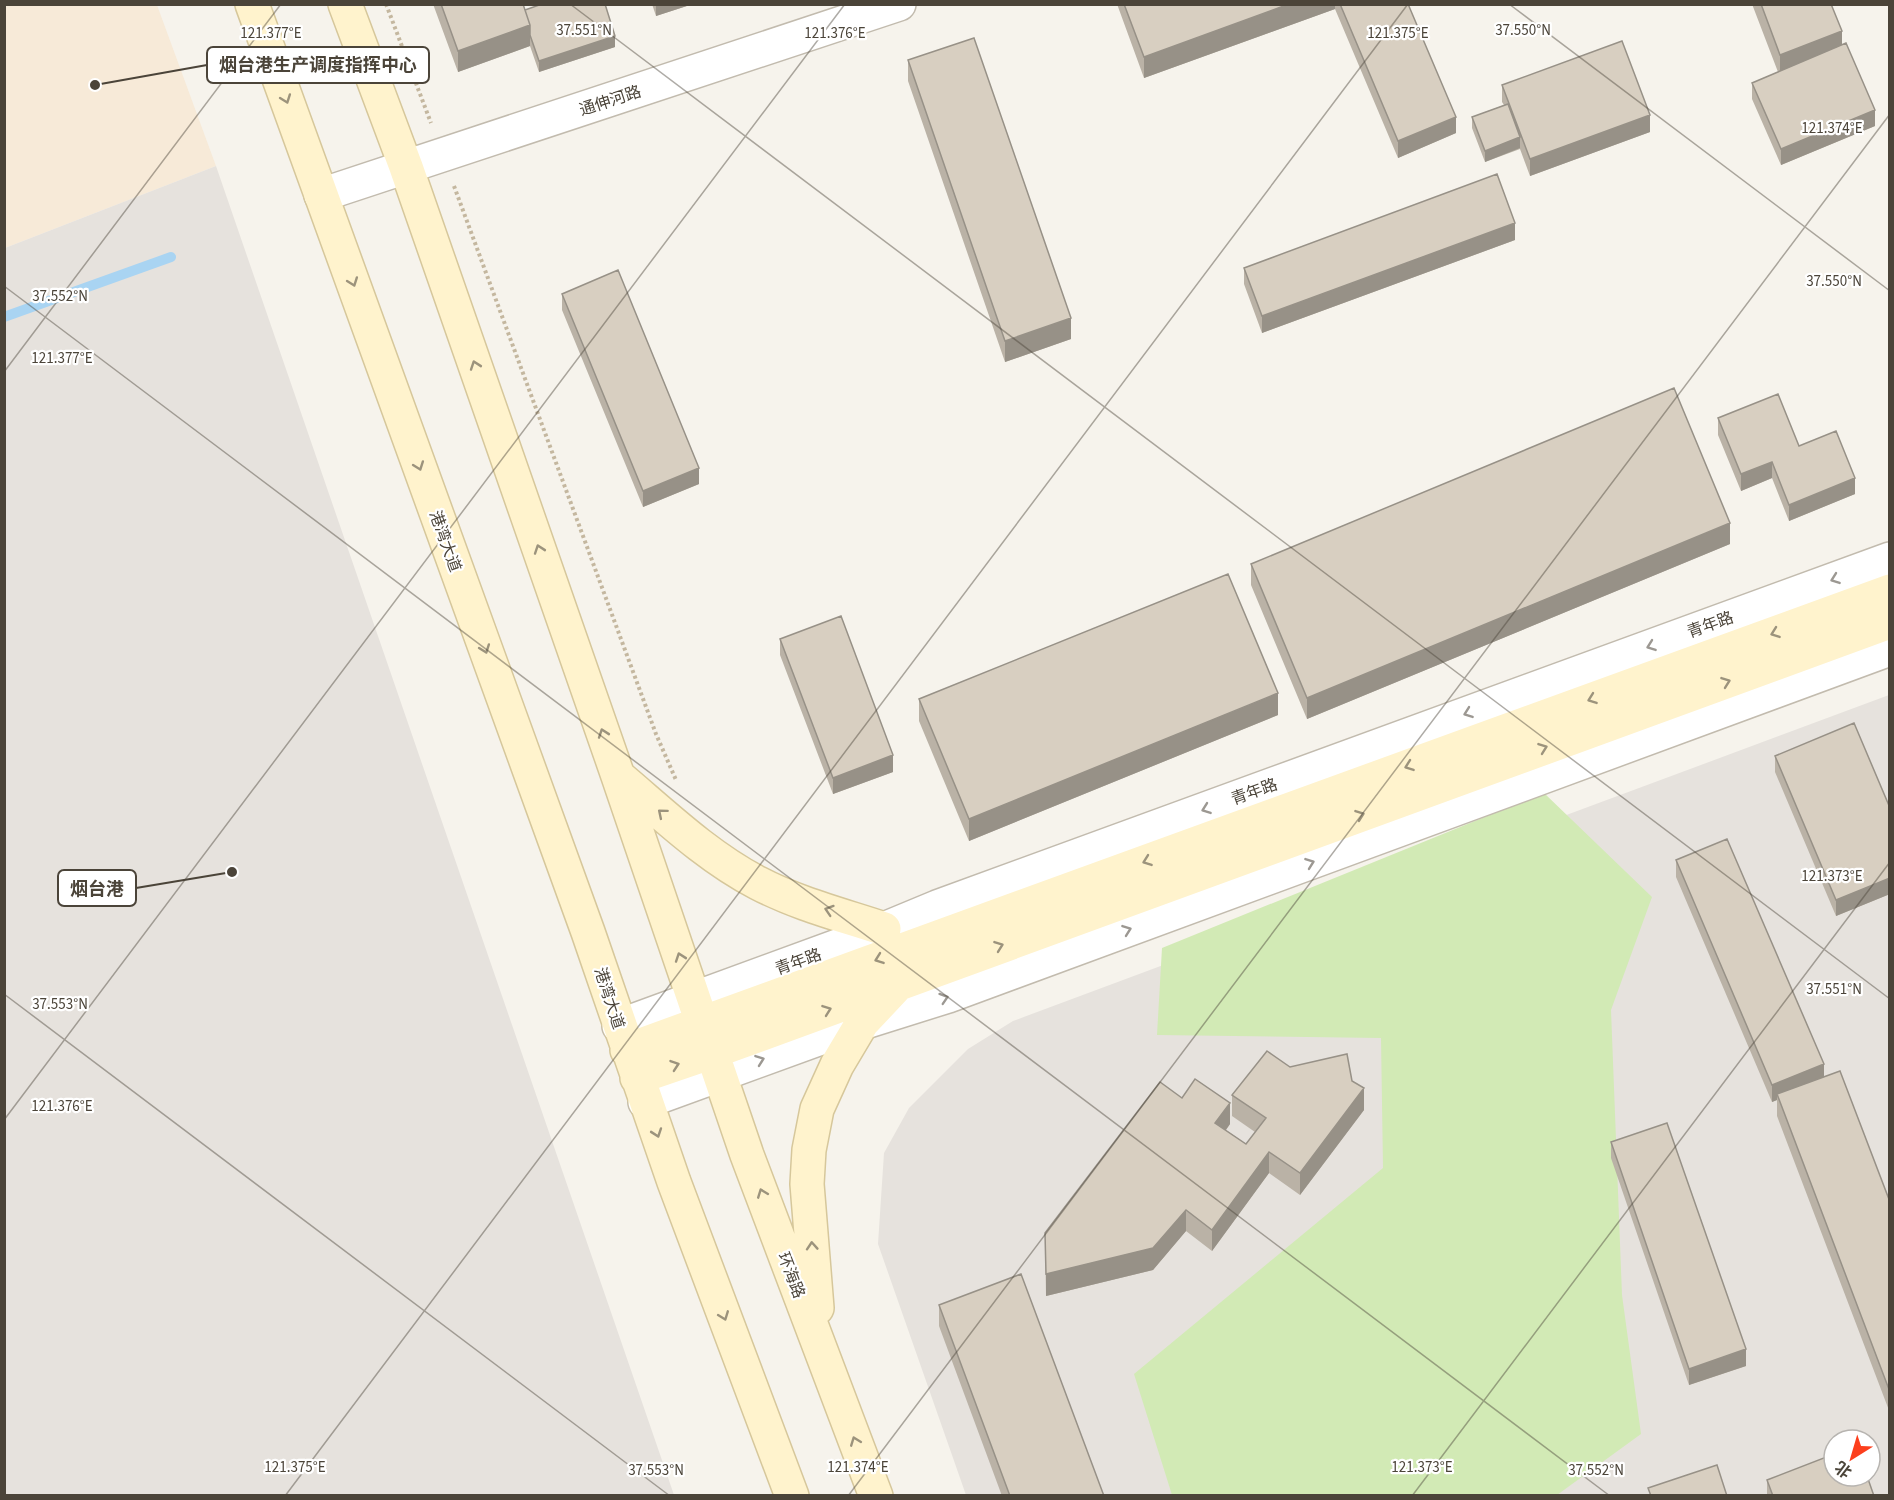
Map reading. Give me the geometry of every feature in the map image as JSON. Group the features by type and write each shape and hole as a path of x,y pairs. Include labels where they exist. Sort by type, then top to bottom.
{"main road":[{"name":"港湾大道","path":"252,4 588,932 632,1064"},
{"path":"345,4 406,167 708,1037"},
{"name":"青年路","path":"632,1064 1890,591"},
{"name":"青年路","path":"708,1037 900,983 1890,622"},
{"path":"618,776 708,852 759,883 796,900 884,928"},
{"path":"819,1346 807,1184 809,1150 817,1109 837,1065 862,1023 900,983"},
{"name":"环海路","path":"708,1037 747,1155 876,1496"},
{"path":"632,1064 792,1496"}],"street":[{"name":"通伸河路","path":"321,195 899,4"},
{"name":"青年路","path":"632,1064 708,1037 884,928 1890,559"},
{"name":"青年路","path":"708,1037 862,1023 959,992 1890,650"}],"path":[{"path":"386,4 656,734 680,788"}],"shaded area":[{"path":"5,5 157,5 216,166 5,248"},
{"path":"216,166 674,1495 5,1495 5,248"},
{"path":"1889,695 1889,1495 966,1495 878,1244 884,1153 909,1108 968,1049 1013,1021"}],"green space":[{"path":"1544,793 1652,897 1611,1010 1622,1295 1641,1434 1557,1495 1172,1495 1134,1374 1383,1168 1381,1038 1157,1035 1162,948"}],"building":[{"path":"441,4 523,4 530,25 458,51"},
{"path":"542,4 605,4 615,36 539,61 525,10"},
{"path":"1124,4 1289,4 1144,57"},
{"path":"1340,4 1408,4 1456,117 1398,141"},
{"path":"1761,4 1831,4 1842,31 1780,55"},
{"path":"974,38 1071,318 1005,341 908,60"},
{"path":"1622,41 1650,115 1530,159 1502,85"},
{"path":"1846,43 1875,110 1781,149 1752,83"},
{"path":"1508,104 1520,137 1485,151 1472,117"},
{"path":"1497,174 1515,223 1262,316 1244,268"},
{"path":"618,270 699,468 643,491 562,294"},
{"path":"1674,388 1730,523 1307,698 1251,564"},
{"path":"1778,394 1799,446 1836,431 1855,478 1789,505 1772,462 1741,474 1718,418"},
{"path":"1228,574 1278,693 969,819 919,699"},
{"path":"841,616 893,755 833,778 780,639"},
{"path":"1854,723 1890,808 1890,878 1836,900 1775,756"},
{"path":"1727,839 1824,1064 1772,1085 1676,860"},
{"path":"1267,1051 1290,1067 1347,1054 1352,1081 1364,1088 1300,1173 1269,1152 1212,1230 1186,1210 1153,1248 1046,1274 1045,1233 1160,1082 1182,1098 1195,1079 1230,1103 1215,1123 1246,1144 1266,1118 1232,1095"},
{"path":"1840,1071 1890,1202 1890,1392 1777,1094"},
{"path":"1667,1123 1746,1349 1689,1369 1611,1142"},
{"path":"1021,1274 1104,1496 1010,1496 939,1305"},
{"path":"1822,1459 1822,1488 1871,1488 1874,1496 1773,1496 1767,1480"},
{"path":"1717,1465 1727,1496 1651,1496 1648,1488"}],"waterway":[{"path":"4,317 171,257"}],"place":[{"name":"烟台港生产调度指挥中心","path":"95,85"},
{"name":"烟台港","path":"232,872"}]}
